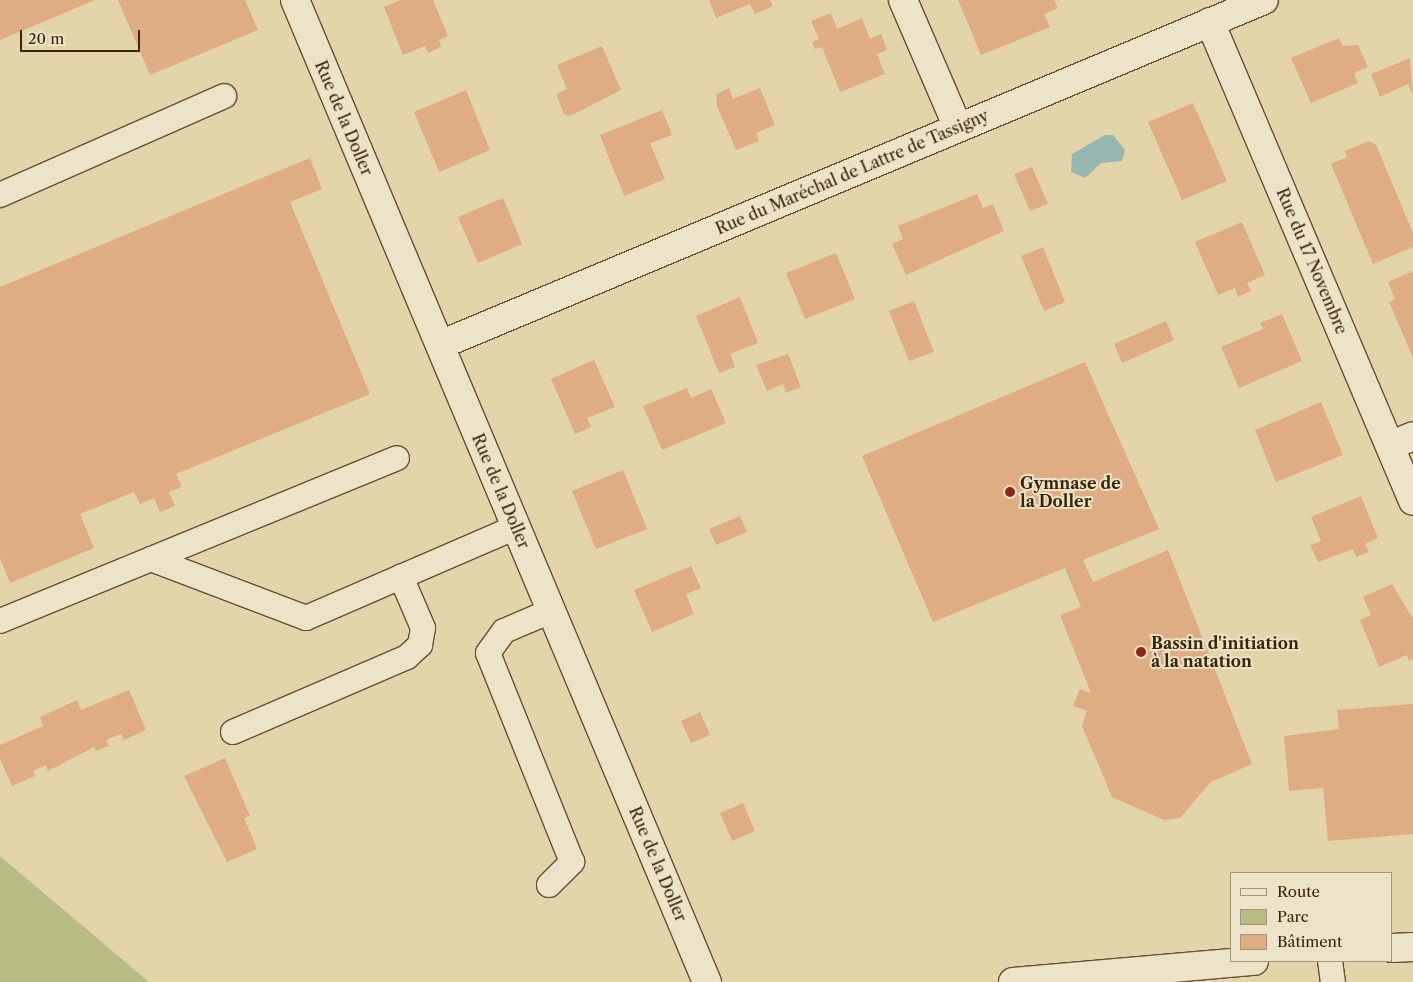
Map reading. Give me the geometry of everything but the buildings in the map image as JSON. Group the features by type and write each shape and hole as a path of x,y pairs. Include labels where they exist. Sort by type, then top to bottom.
{"street":[{"name":"Rue de la Doller","path":"295,0 707,982"},
{"path":"903,0 958,128"},
{"name":"Rue du Maréchal de Lattre de Tassigny","path":"440,345 1264,0"},
{"name":"Rue du 17 Novembre","path":"1210,22 1401,441 1413,500"},
{"path":"1393,948 1413,947"},
{"path":"1013,982 1243,962"}],"lane":[{"path":"0,195 224,96"},
{"path":"0,621 397,458"},
{"path":"151,559 306,618 516,527"},
{"path":"233,732 407,657 420,645 423,628 401,577"},
{"path":"549,885 572,862 488,654 504,631 551,611"},
{"path":"1330,962 1333,982"}],"green space":[{"path":"0,856 149,982 0,982"}],"water":[{"path":"1105,135 1113,135 1125,150 1122,161 1101,163 1085,178 1071,172 1072,154"}],"place":[{"name":"Gymnase de la Doller","path":"1010,492"},
{"name":"Bassin d'initiation à la natation","path":"1141,652"}]}
